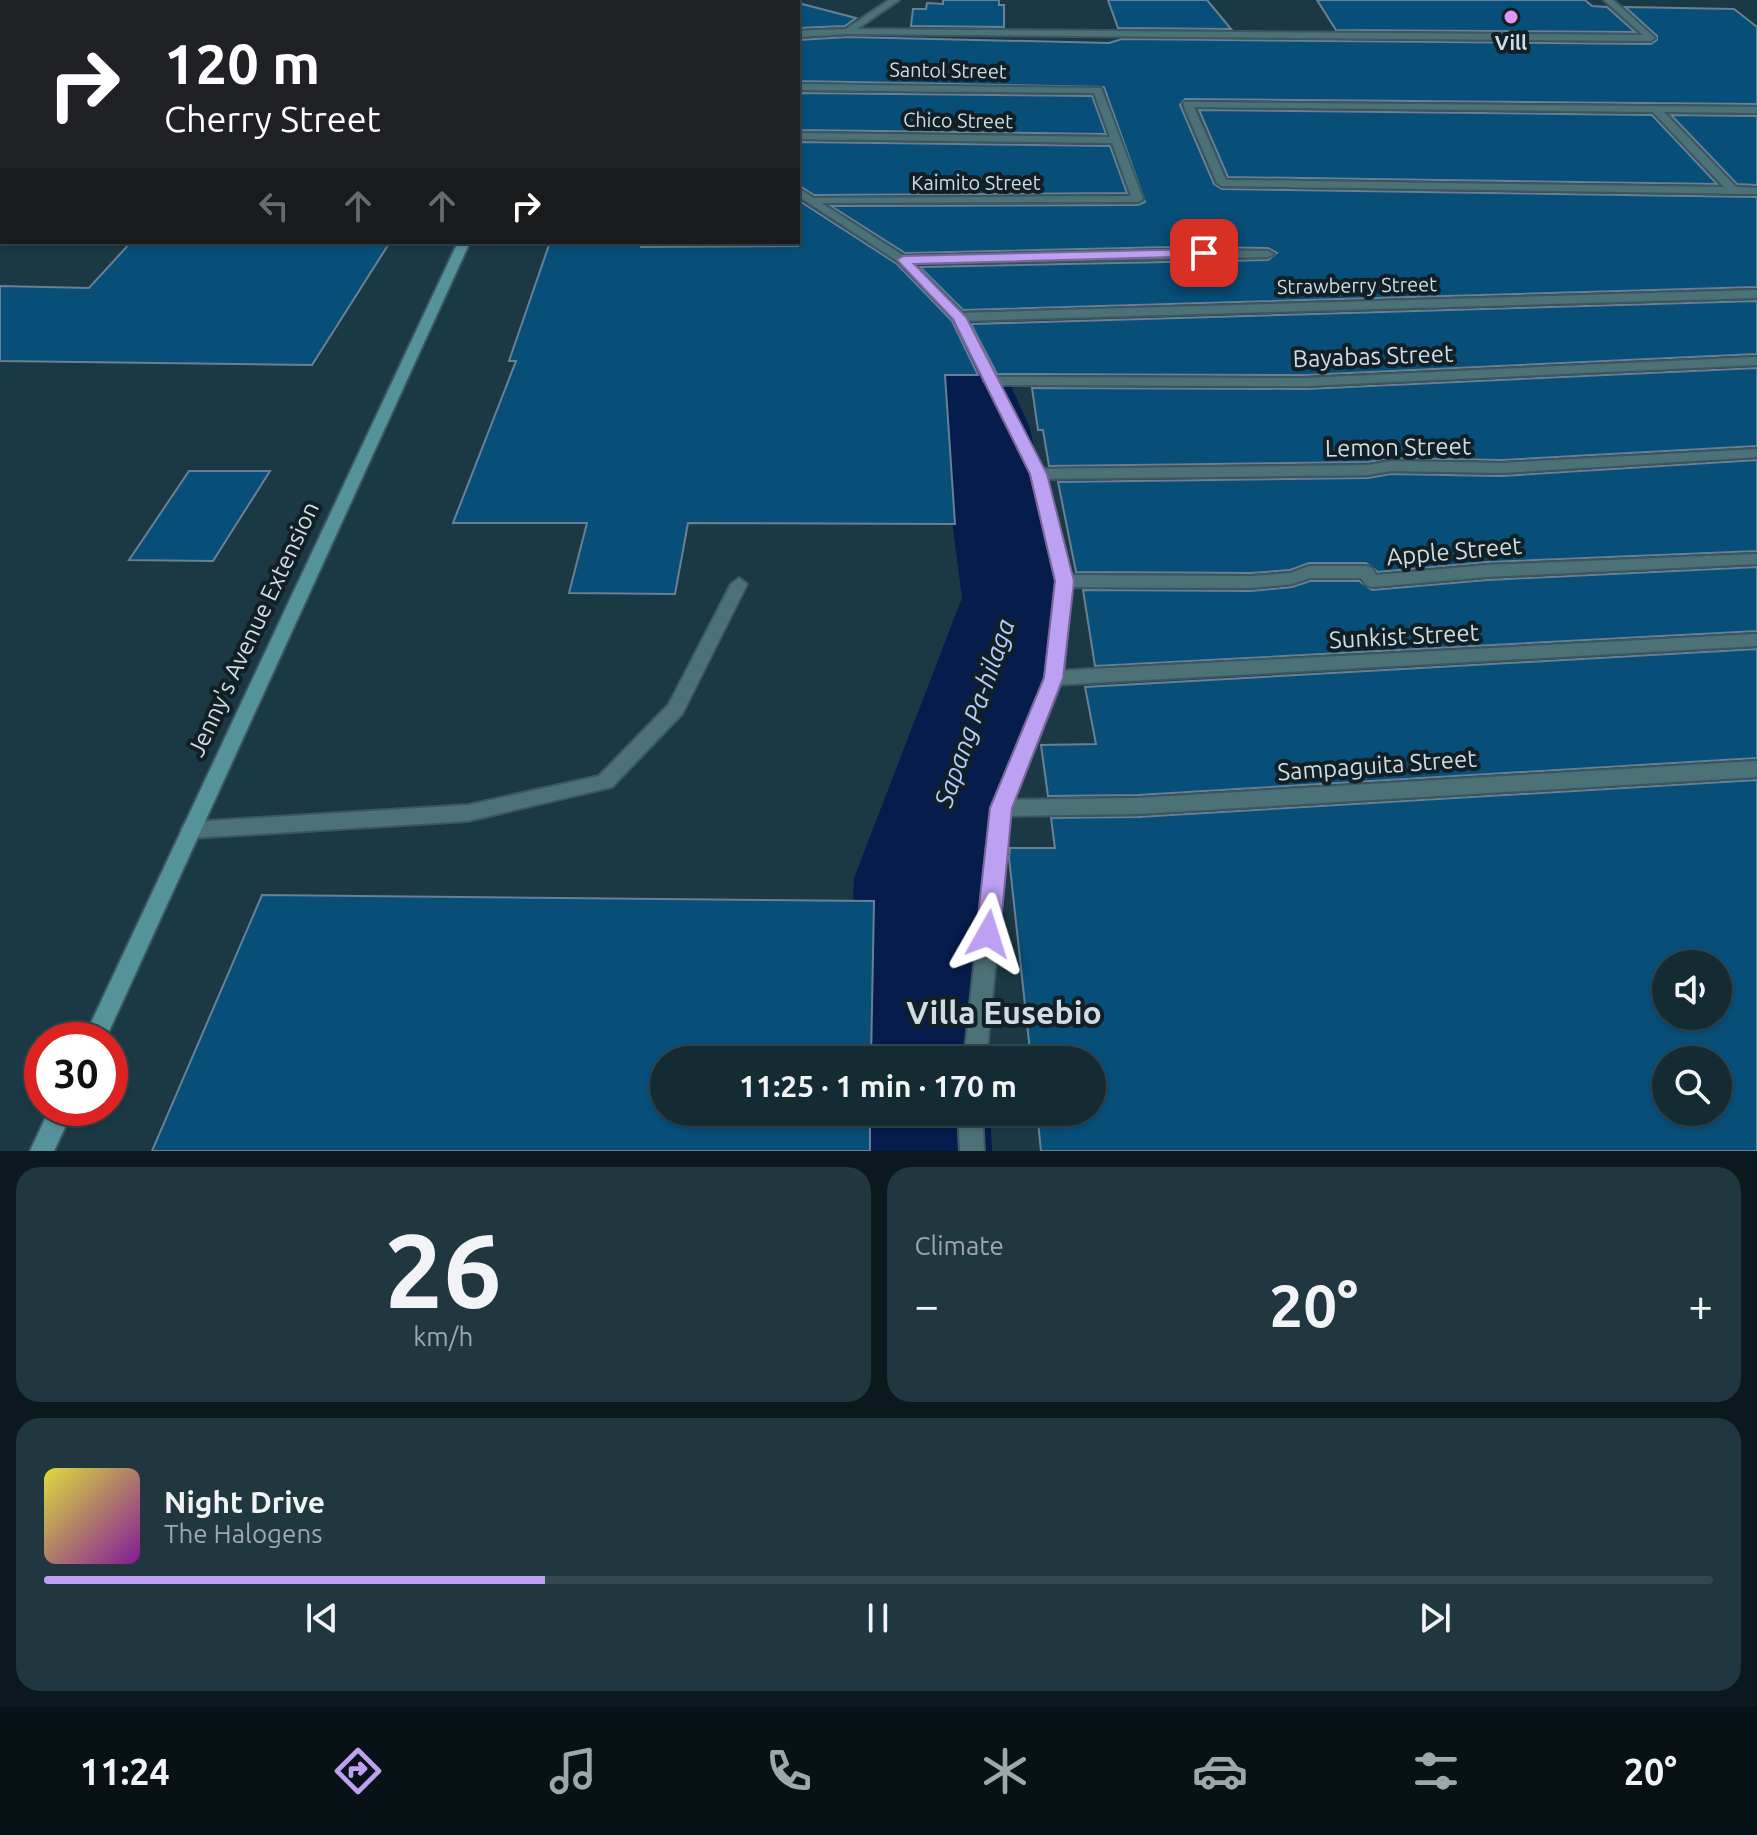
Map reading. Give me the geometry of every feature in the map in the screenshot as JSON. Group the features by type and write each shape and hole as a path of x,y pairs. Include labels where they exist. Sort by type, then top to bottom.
{"street":[{"path":"848,31 895,0"},
{"path":"800,34 848,31 1651,38 1608,0"},
{"name":"Santol Street","path":"800,87 1098,90 1117,140"},
{"path":"1757,110 1188,104 1222,183 1757,191"},
{"path":"1656,109 1733,191"},
{"name":"Chico Street","path":"800,136 1117,140"},
{"name":"Kaimito Street","path":"813,201 1138,199 1117,140"},
{"path":"800,192 903,260 959,317 1038,474 1064,581 1054,678 1001,808 976,1046"},
{"name":"Jenny's Avenue Extension","path":"102,1022 463,244"},
{"path":"1172,253 1268,254 1204,255 903,260 1172,253"},
{"name":"Strawberry Street","path":"959,317 1757,294"},
{"name":"Bayabas Street","path":"991,381 1306,382 1757,361"},
{"name":"Lemon Street","path":"1038,474 1368,470 1391,466 1502,468 1757,453"},
{"name":"Apple Street","path":"1064,581 1251,582 1292,578 1309,572 1366,572 1372,581 1500,570 1757,559"},
{"path":"191,830 468,813 605,782 676,709 739,584"},
{"name":"Sunkist Street","path":"1054,678 1757,640"},
{"name":"Sampaguita Street","path":"1001,808 1138,806 1757,769"},
{"path":"42,1151 54,1126"},
{"path":"971,1126 972,1151"}],"building":[{"path":"943,0 999,0 999,5 1004,5 1004,27 911,26 913,9 926,9 927,3 943,4"},
{"path":"1108,0 1207,0 1231,29 1118,28"},
{"path":"1317,0 1585,0 1592,6 1607,7 1635,32 1336,30"},
{"path":"800,4 856,18 845,26 800,28"},
{"path":"1625,7 1734,9 1757,27 1757,104 1185,99 1180,105 1214,184 1222,189 1757,197 1757,287 963,310 920,267 1268,260 1277,253 1268,248 1172,247 905,253 831,206 1138,205 1145,202 1104,87 800,81 800,40 848,37 1109,43 1122,39 1651,44 1657,36"},
{"path":"800,93 1092,96 1106,134 800,130"},
{"path":"1199,110 1652,115 1717,184 1228,177"},
{"path":"1671,115 1757,116 1757,185 1737,184"},
{"path":"800,142 1110,146 1127,193 814,195 800,186"},
{"path":"800,201 897,264 952,321 978,375 945,375 955,524 688,523 675,594 569,593 587,523 453,523 516,361 509,361 549,244 798,246"},
{"path":"129,244 389,244 312,365 0,361 0,286 89,288"},
{"path":"1757,301 1757,354 1306,375 997,374 971,324"},
{"path":"1757,368 1757,446 1502,460 1391,458 1368,462 1049,466 1043,430 1038,430 1032,388 1306,389"},
{"path":"1757,460 1757,551 1487,562 1378,572 1366,563 1309,563 1290,570 1251,573 1076,572 1058,482 1368,478 1391,474 1502,476"},
{"path":"189,471 270,471 213,561 129,560"},
{"path":"1757,567 1757,631 1095,666 1083,590 1251,591 1292,587 1310,581 1359,581 1372,590 1487,580"},
{"path":"1757,649 1757,758 1138,795 1048,796 1041,745 1096,744 1085,687"},
{"path":"1757,780 1757,1151 1041,1151 1038,1126 1106,1126 1106,1046 1029,1046 1009,858 1010,848 1055,848 1051,818 1138,817"},
{"path":"262,895 874,901 871,1046 650,1046 650,1126 870,1126 870,1151 152,1151"}],"waterway":[{"name":"Sapang Pa-hilaga","path":"800,205 915,287 945,328 985,428 1014,598 918,878 917,1046"},
{"name":"Sapang Pa-hilaga","path":"916,1126 916,1151"}],"place":[{"name":"Vill","path":"1511,17"}],"district":[{"name":"Villa Eusebio","path":"1004,1012"}],"route":[{"path":"988,934 1001,808 1054,678 1064,581 1038,474 959,317 903,260 1204,253"}]}
